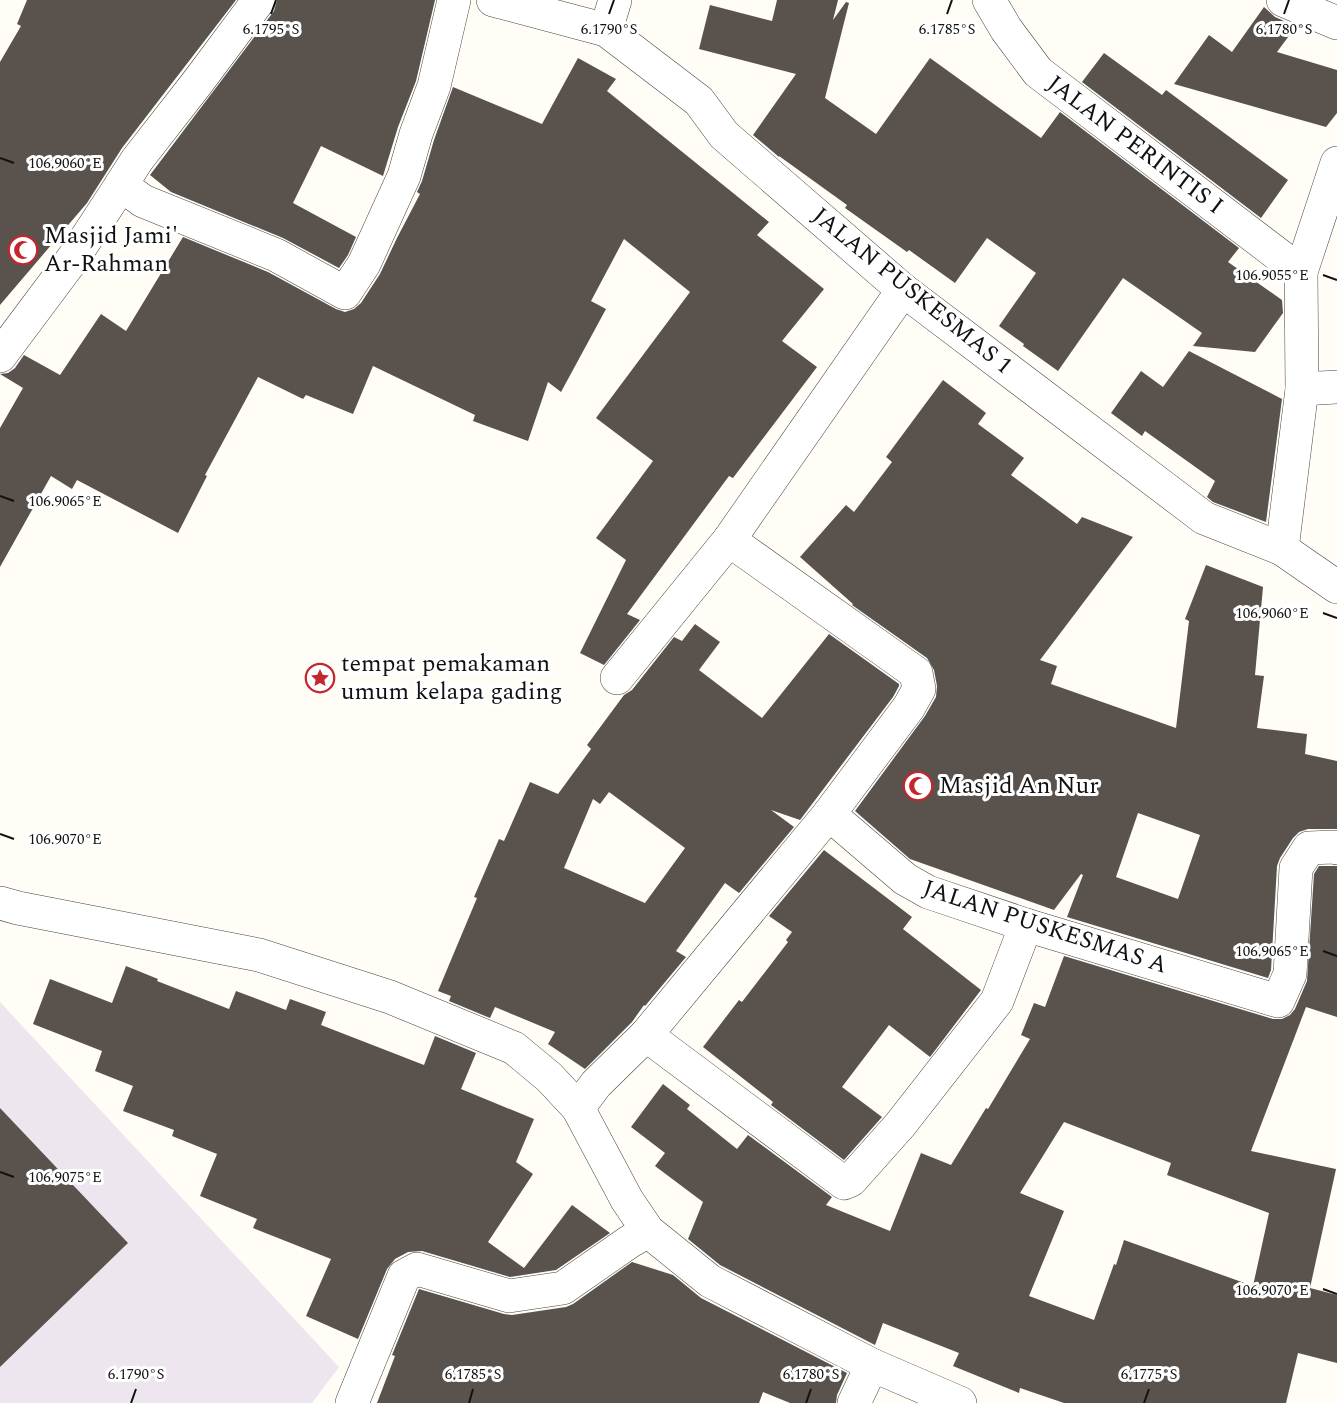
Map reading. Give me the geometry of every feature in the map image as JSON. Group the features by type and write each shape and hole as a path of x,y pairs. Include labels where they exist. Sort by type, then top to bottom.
{"street":[{"path":"0,356 74,257 137,160 259,0"},
{"path":"121,185 143,201 276,255 345,293 364,264 404,176 416,134 434,86 454,0"},
{"name":"JALAN PUSKESMAS 1","path":"493,0 610,15 699,101 724,135 903,290 1204,518 1282,549 1337,587"},
{"name":"JALAN PERINTIS I","path":"989,0 1006,29 1038,72 1300,272"},
{"path":"1283,0 1337,23"},
{"path":"1282,549 1302,389 1300,272 1337,163"},
{"path":"617,678 729,540 903,290"},
{"path":"1302,389 1337,387"},
{"path":"578,1108 596,1084 646,1035 829,814 909,707 919,689 916,673 729,540"},
{"name":"JALAN PUSKESMAS A","path":"829,814 905,879 928,892 1026,925 1278,1001 1290,974 1296,868 1309,848 1337,848"},
{"path":"0,903 259,955 390,997 514,1048 549,1077 578,1108 627,1200 648,1231 710,1281 872,1365 960,1403"},
{"path":"646,1035 844,1183 851,1180 900,1125 997,1001 1026,925"},
{"path":"352,1403 404,1276 417,1269 509,1296 563,1288 628,1242 648,1231"},
{"path":"854,1403 872,1365"}],"shaded area":[{"path":"0,1002 339,1367 312,1403 0,1403"}],"building":[{"path":"27,0 236,0 122,148 87,203 0,305 0,62 21,26 17,24"},
{"path":"277,0 435,0 416,81 398,127 383,176 321,146 293,203 356,237 339,268 283,238 171,192 150,175 274,11"},
{"path":"777,0 838,0 833,20 846,2 849,3 825,98 876,134 930,58 1041,138 1060,112 1239,248 1228,262 1282,300 1283,313 1255,352 1193,346 1202,333 1123,278 1058,371 999,326 1036,273 987,238 955,283 845,208 847,205 779,157 753,135 796,74 699,49 710,5 772,21"},
{"path":"1264,7 1294,29 1277,52 1337,70 1337,113 1326,127 1174,84 1209,35 1232,52"},
{"path":"1104,53 1162,95 1166,90 1288,180 1261,218 1082,82"},
{"path":"578,58 616,79 607,91 769,222 757,235 824,289 782,341 817,367 733,478 729,476 627,614 640,620 604,665 580,653 626,560 596,538 653,461 596,418 690,292 624,239 591,301 606,309 561,392 548,382 528,441 473,421 475,415 373,366 353,414 306,395 303,399 258,377 205,475 207,476 178,533 77,480 72,489 51,476 0,567 0,428 23,388 0,374 8,373 15,368 24,355 60,375 101,314 126,331 183,237 268,272 336,309 345,312 354,309 361,303 380,274 420,194 417,192 453,87 542,124"},
{"path":"1189,351 1282,399 1266,522 1213,502 1207,497 1215,481 1145,431 1142,436 1111,413 1141,371 1163,387"},
{"path":"943,380 986,413 978,424 1024,458 1011,475 1077,524 1082,517 1133,537 1040,660 1057,666 1051,684 1176,728 1189,621 1185,619 1206,565 1263,587 1255,675 1264,676 1257,728 1307,734 1305,754 1337,761 1337,829 1308,829 1299,832 1280,858 1277,866 1271,970 1268,978 1067,917 1083,875 1081,874 1054,910 910,859 855,811 925,716 936,697 937,686 934,670 927,658 852,605 800,557 846,505 854,512 892,462 886,457","holes":["1138,813 1200,835 1178,899 1116,877"]},
{"path":"695,624 720,642 699,670 762,718 829,634 899,686 800,820 771,810 794,827 739,893 725,883 676,951 686,957 632,1022 585,1069 548,1044 555,1032 495,1007 490,1018 449,1001 451,996 438,991 499,839 504,841 530,782 558,794 591,749 587,745 624,695 632,690 674,637 682,641","holes":["609,792 685,848 645,903 564,868 593,799 600,804"]},
{"path":"824,850 912,917 903,929 981,990 930,1057 889,1025 842,1087 882,1117 844,1160 771,1105 773,1102 703,1047 739,1000 742,1002 788,942 786,940 792,932 769,916"},
{"path":"1319,866 1337,866 1337,1017 1306,1007 1251,1151 1336,1169 1310,1288 1337,1295 1337,1363 1298,1353 1286,1403 1064,1403 1020,1388 1019,1393 953,1366 959,1353 883,1323 875,1345 720,1265 688,1239 703,1202 655,1166 665,1153 631,1127 663,1084 690,1105 687,1109 737,1149 748,1135 832,1197 826,1205 890,1231 921,1153 951,1165 986,1108 988,1109 1030,1039 1021,1035 1034,1003 1045,1007 1064,956 1273,1019 1282,1019 1295,1009 1307,981 1314,874","holes":["1064,1122 1171,1163 1167,1175 1269,1213 1253,1286 1124,1240 1094,1320 1029,1296 1064,1211 1020,1193"]},
{"path":"126,966 158,979 157,981 229,1009 236,991 286,1010 290,999 326,1012 321,1025 424,1065 435,1036 476,1053 461,1089 534,1119 516,1162 533,1174 488,1242 524,1268 572,1205 610,1233 556,1270 510,1277 422,1251 408,1252 395,1259 387,1269 358,1339 306,1316 331,1259 253,1228 257,1219 200,1196 217,1154 172,1136 174,1130 123,1111 133,1086 95,1071 102,1051 33,1024 50,979 112,1003"},
{"path":"0,1108 128,1243 0,1367"},
{"path":"632,1262 673,1275 701,1298 847,1373 837,1395 836,1403 790,1403 763,1392 759,1403 377,1403 395,1356 392,1355 419,1289 512,1315 573,1304"}],"place":[{"name":"Masjid Jami' Ar-Rahman","path":"23,250"},
{"name":"tempat pemakaman umum kelapa gading","path":"320,678"},
{"name":"Masjid An Nur","path":"918,786"}]}
